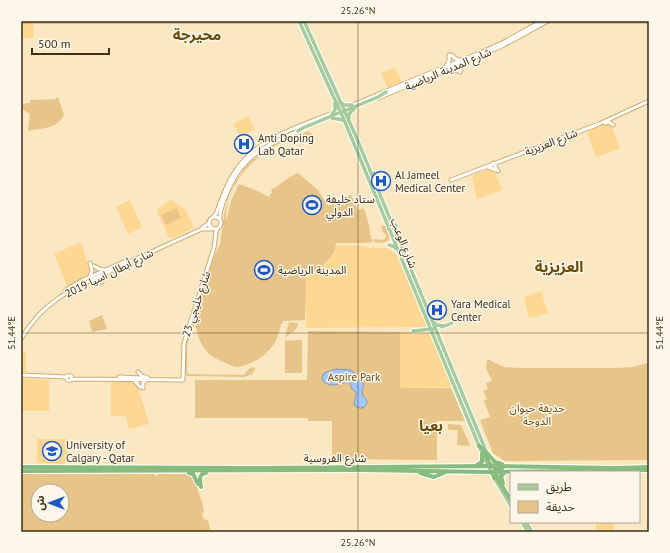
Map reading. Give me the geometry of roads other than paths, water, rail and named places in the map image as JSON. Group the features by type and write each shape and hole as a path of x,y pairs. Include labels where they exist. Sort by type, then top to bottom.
{"highway":[{"path":"479,446 482,448 492,469 510,499"},
{"path":"475,466 482,462 485,454 498,463 511,466"},
{"path":"202,467 215,464"},
{"path":"281,467 298,466 302,464"},
{"path":"312,464 315,466 335,469 343,474"},
{"path":"37,467 63,465"},
{"path":"388,465 394,467"},
{"path":"151,471 187,469 188,466"},
{"name":"شارع الفروسية","path":"21,467 188,466 335,469"},
{"path":"428,471 482,468 482,466"},
{"name":"شارع الفروسية","path":"21,471 295,471 375,467 482,466 509,472"},
{"name":"شارع الفروسية","path":"375,467 406,471 460,472 479,472 511,466 649,467"},
{"path":"195,471 199,469 241,467"},
{"path":"366,474 375,467"},
{"path":"452,469 500,470 564,467"},
{"name":"شارع الفروسية","path":"575,471 649,470"},
{"path":"178,471 193,474 199,486 202,474 218,471"},
{"path":"261,471 267,474"},
{"path":"290,474 295,471"},
{"path":"406,471 424,473 431,477 439,476 442,473 460,472"},
{"path":"479,472 489,475 496,482"},
{"path":"503,484 502,476 504,473 509,472"}],"main road":[{"name":"شارع الوعب","path":"304,21 339,101 342,112"},
{"name":"شارع المدينة الرياضية","path":"463,61 521,33 542,21"},
{"name":"شارع المدينة الرياضية","path":"332,116 444,67 506,44 548,21"},
{"path":"534,26 536,22"},
{"name":"شارع الوعب","path":"298,23 302,28 331,95 342,112 363,155 374,182 378,198 395,238 420,288 433,322 434,337 442,361 479,446 485,454"},
{"path":"516,33 521,33"},
{"path":"306,37 306,42"},
{"path":"426,79 480,53"},
{"path":"444,67 449,61 450,55 463,61 458,72 448,69"},
{"name":"شارع المدينة الرياضية","path":"353,107 439,74 455,64"},
{"path":"320,68 323,71 358,149 363,155"},
{"path":"434,78 439,74"},
{"path":"322,77 324,83 328,86"},
{"path":"298,131 380,96 386,92"},
{"path":"334,100 335,110 332,116 273,140 254,155 237,173 228,191 220,213 221,224 217,229 212,229 209,223 210,219 216,214 226,187 234,171 248,155 257,147 317,118 332,116 347,122 353,107 344,105 339,101"},
{"name":"شارع العزيزية","path":"649,101 599,124 493,164 451,180 460,175 493,164 499,163 605,123 649,101"},
{"name":"شارع الوعب","path":"347,122 354,149 372,191 378,198"},
{"path":"605,123 609,122 613,125"},
{"path":"549,144 557,142 560,145 563,138"},
{"path":"265,140 273,140"},
{"path":"497,171 499,163"},
{"path":"493,164 497,171"},
{"path":"493,164 497,171"},
{"path":"374,174 374,182"},
{"path":"378,198 386,201"},
{"path":"214,217 220,219"},
{"name":"شارع أبطال اسيا 2019","path":"21,336 33,319 45,306 70,288 112,267 202,228 209,223"},
{"path":"396,225 395,238 408,269 413,276"},
{"name":"شارع أبطال اسيا 2019","path":"97,275 105,274 202,230 212,229"},
{"name":"شارع خليجي 23","path":"210,258 214,239 212,229"},
{"name":"شارع خليجي 23","path":"183,379 182,360 184,343 215,243 217,229"},
{"name":"شارع الوعب","path":"395,238 398,250 427,319 440,338 492,469"},
{"path":"395,238 389,244 398,250"},
{"path":"402,252 403,245"},
{"path":"90,263 92,273 89,279 94,279 100,282 101,277 105,274"},
{"path":"94,266 102,270 112,267"},
{"path":"81,284 97,275"},
{"name":"شارع أبطال اسيا 2019","path":"21,339 36,318 48,306 67,291 89,279"},
{"path":"413,287 417,291 461,392"},
{"path":"422,305 431,323 433,322 436,325 444,327 440,331 440,338"},
{"path":"427,319 427,326 423,330 434,337 435,334 450,368"},
{"path":"412,331 433,329 452,323"},
{"path":"131,378 137,372 147,379 183,379"},
{"path":"177,378 182,373"},
{"path":"21,376 67,378 69,381 72,378 183,379"},
{"path":"131,378 141,387 147,379"},
{"path":"466,396 468,408"},
{"path":"485,454 496,482 510,499"},
{"path":"492,469 503,484 510,499 510,506"},
{"path":"523,523 528,532"},
{"path":"527,523 532,532"}],"water":[{"path":"336,369 351,370 355,374 356,379 363,383 364,385 362,390 363,396 367,402 366,406 359,408 355,406 354,402 356,392 352,389 350,383 330,385 323,381 322,377 324,373"}],"place":[{"name":"Anti Doping Lab Qatar","path":"244,144"},
{"name":"Al Jameel Medical Center","path":"381,181"},
{"name":"ستاد خليفة الدولي","path":"312,205"},
{"name":"المدينة الرياضية","path":"264,270"},
{"name":"Yara Medical Center","path":"437,310"},
{"name":"University of Calgary - Qatar","path":"52,451"}],"district":[{"name":"محيرجة","path":"197,35"},
{"name":"العزيزية","path":"559,267"},
{"name":"بعيا","path":"431,426"}],"park label":[{"name":"Aspire Park","path":"354,377"},
{"name":"حديقة حيوان الدوحة","path":"537,414"}]}
